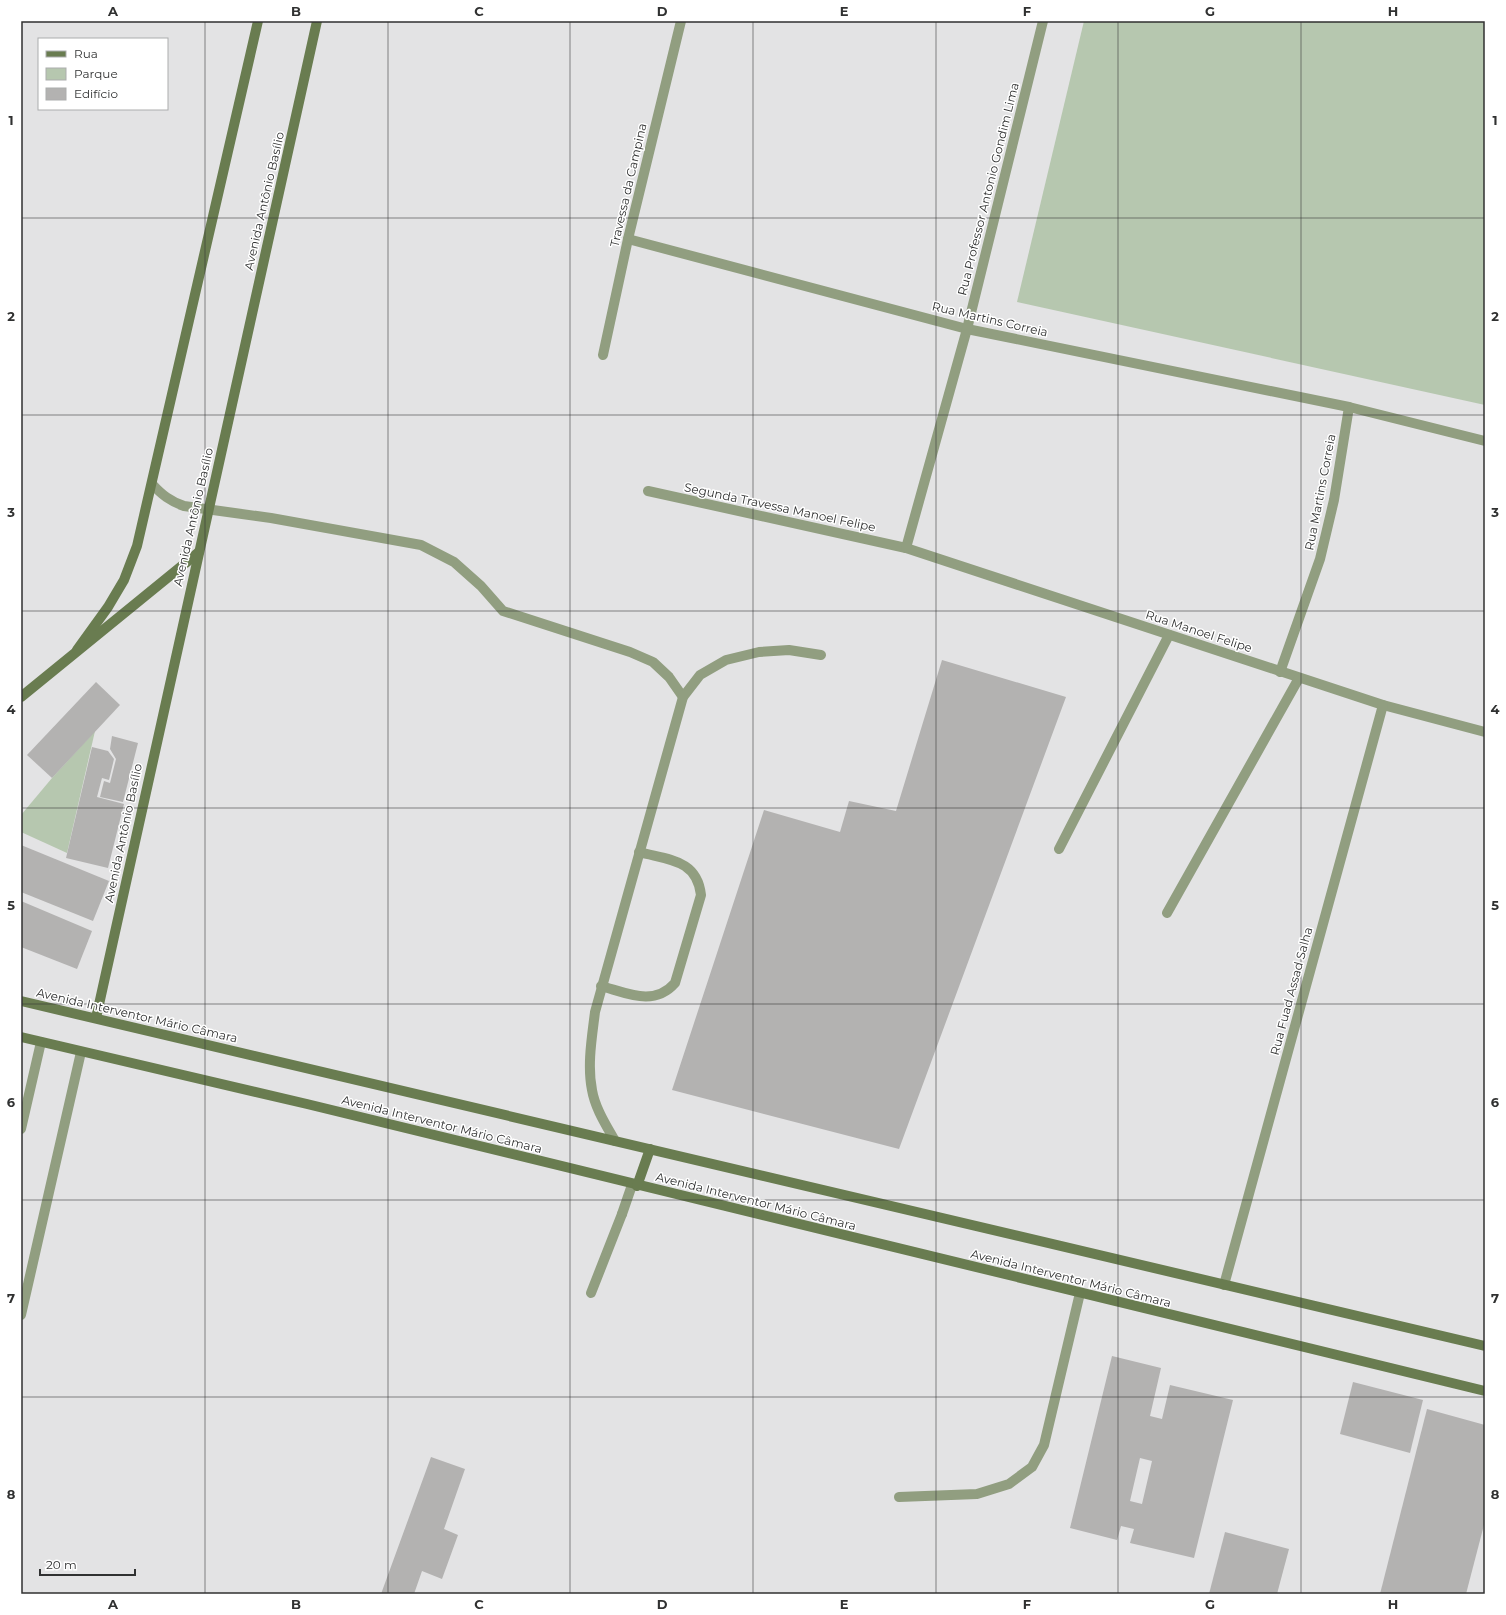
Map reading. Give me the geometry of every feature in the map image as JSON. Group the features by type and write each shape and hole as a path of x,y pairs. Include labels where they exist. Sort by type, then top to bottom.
{"main road":[{"path":"77,650 108,607 124,580 137,546 258,21"},
{"name":"Avenida Antônio Basílio","path":"96,1018 317,21"},
{"path":"22,694 199,552"},
{"name":"Avenida Interventor Mário Câmara","path":"21,1001 1485,1346"},
{"name":"Avenida Interventor Mário Câmara","path":"21,1037 307,1104 634,1185 1485,1391"},
{"path":"634,1185 650,1150"}],"street":[{"name":"Travessa da Campina","path":"603,355 628,239 681,21"},
{"name":"Rua Professor Antonio Gondim Lima","path":"906,548 967,329 1042,21"},
{"name":"Rua Martins Correia","path":"628,239 967,329 1349,407 1485,441"},
{"name":"Rua Martins Correia","path":"1280,672 1320,559 1334,500 1349,407"},
{"path":"152,484 160,493 172,502 184,506 209,508 420,545 454,562 481,586 503,610 630,652 653,662 669,677 684,697"},
{"name":"Segunda Travessa Manoel Felipe","path":"648,491 906,548"},
{"name":"Rua Manoel Felipe","path":"906,548 1280,672 1384,705 1485,732"},
{"path":"1059,849 1169,635"},
{"path":"615,1141 600,1113 592,1090 592,1036 595,1012 600,986 684,697 700,675 726,660 759,652 789,650 821,655"},
{"path":"1167,913 1299,678"},
{"name":"Rua Fuad Assad Salha","path":"1224,1284 1384,705"},
{"path":"600,986 643,997 655,997 667,992 675,983 702,895 700,883 694,872 684,864 639,852"},
{"path":"21,1129 41,1042"},
{"path":"21,1315 81,1052"},
{"path":"591,1293 634,1185"},
{"path":"899,1497 977,1494 1009,1484 1032,1468 1044,1445 1080,1293"}],"green space":[{"path":"1084,21 1485,21 1485,405 1017,302"},
{"path":"95,731 67,853 21,832 21,815"}],"building":[{"path":"942,660 1066,697 899,1149 672,1090 764,810 840,832 849,801 896,811"},
{"path":"96,682 120,705 52,778 27,755"},
{"path":"112,736 138,743 123,802 100,797 104,781 110,783 116,759 110,749"},
{"path":"92,747 108,751 114,759 109,780 102,778 97,797 124,804 108,868 66,858"},
{"path":"21,845 109,881 93,921 21,892"},
{"path":"21,901 92,931 77,969 21,947"},
{"path":"1112,1356 1161,1368 1150,1416 1162,1419 1170,1385 1233,1400 1194,1558 1130,1543 1134,1529 1121,1526 1117,1540 1070,1528","holes":["1140,1458 1152,1461 1142,1504 1130,1501"]},
{"path":"1353,1382 1423,1400 1410,1453 1340,1434"},
{"path":"1427,1409 1485,1425 1485,1521 1466,1594 1380,1594"},
{"path":"431,1457 465,1469 444,1529 458,1535 442,1579 422,1571 414,1594 381,1594"},
{"path":"1225,1532 1289,1549 1277,1594 1209,1594"}]}
